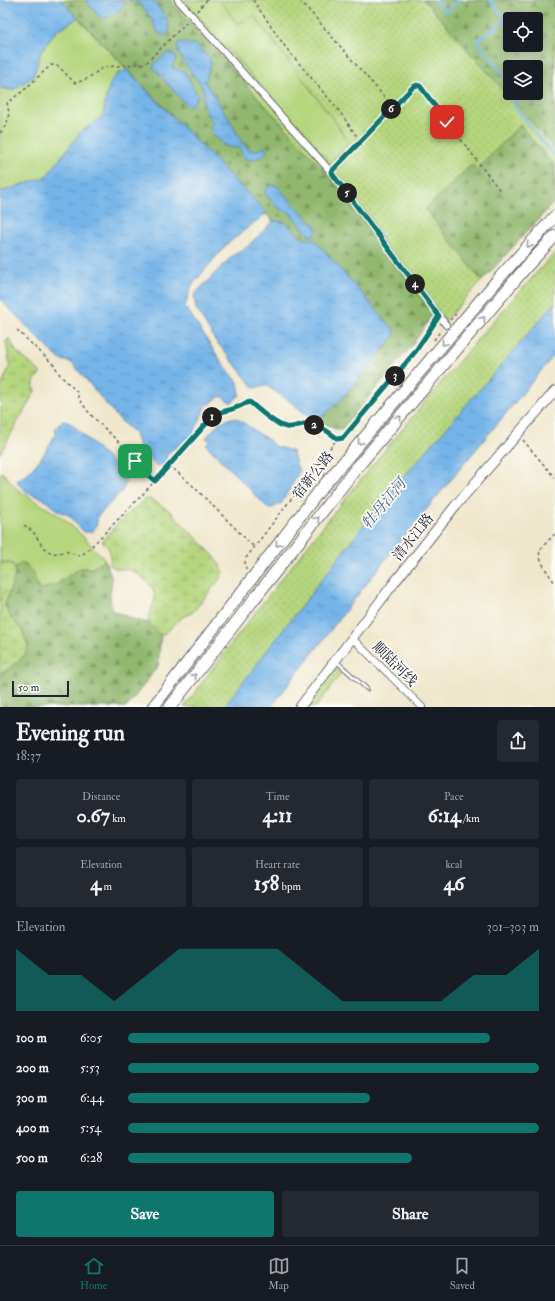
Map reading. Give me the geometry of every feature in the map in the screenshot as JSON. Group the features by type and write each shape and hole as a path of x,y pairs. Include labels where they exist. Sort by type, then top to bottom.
{"highway":[{"name":"宿新公路","path":"154,707 320,490 500,277 555,216"},
{"name":"宿新公路","path":"170,707 354,471 527,266 555,236"}],"street":[{"path":"178,0 331,172 446,325"},
{"name":"清水江路","path":"300,707 456,505 555,391"},
{"name":"顺陆河线","path":"352,638 422,707"}],"lane":[{"path":"335,660 367,689"}],"path":[{"path":"0,133 5,127 9,114 7,103 23,92 51,65 58,66 75,83 85,80 104,67 142,64 147,62 207,0"},
{"path":"253,0 286,48 340,112 360,141"},
{"path":"300,0 393,107"},
{"path":"331,172 393,107 413,87 417,85 420,86 501,192"},
{"path":"247,574 245,563 246,558 254,547 338,439 343,438 415,352 439,316"},
{"path":"17,330 54,365 60,376 77,392 79,399 90,414 131,454 148,475 155,481"},
{"path":"24,525 49,551 53,553 65,552 77,556 81,555 86,552 155,481 214,415 236,408 244,403 250,402 284,427 307,424 316,426 338,439"},
{"path":"518,434 555,478"},
{"path":"169,465 193,486 254,547"},
{"path":"555,534 540,552 540,557 555,583"}],"green space":[{"path":"61,0 169,0 329,176 433,314 413,344 342,429 335,429 312,419 323,416 303,239 285,222 273,221"},
{"path":"169,0 555,0 555,201 441,325 329,176"},
{"path":"184,0 220,0 237,24 254,16 331,116 349,142 330,162"},
{"path":"424,0 555,0 555,149 512,100 543,100 543,60 503,60 503,90"},
{"path":"78,18 127,70 117,74 106,95 103,116 80,133 46,177 0,192 0,88 13,90 33,77 41,52 56,31"},
{"path":"520,125 555,167 555,201 482,281 425,209 472,164 477,170"},
{"path":"555,252 555,303 386,503 304,604 224,707 184,707 285,574 354,487 472,345"},
{"path":"9,338 16,351 41,373 35,381 35,391 0,454 1,387 10,365 6,342"},
{"path":"2,472 18,490 63,518 84,537 105,560 92,568 80,568 57,584 39,590 32,571 22,562 15,568 11,563 0,562 0,474"},
{"path":"150,499 169,510 215,557 223,571 220,579 192,613 182,617 166,633 161,635 150,624 149,620 149,615 155,597 152,588 133,571 118,569 110,565 110,552 102,541 121,520 144,500"},
{"path":"105,560 112,579 110,593 111,610 138,621 150,623 161,635 158,666 127,707 0,707 0,673 7,670 25,655 28,647 23,631 11,618 5,605 14,578 15,568 22,562 32,571 39,589 57,584 80,568 92,568"},
{"path":"0,562 11,563 15,568 14,578 5,605 11,618 23,631 28,647 25,655 7,670 0,673"},
{"path":"333,671 343,671 316,707 305,707"}],"water":[{"path":"0,0 61,0 78,18 56,31 41,52 33,77 13,90 0,88"},
{"path":"85,0 123,0 124,3 119,11 105,19 100,17"},
{"path":"128,0 152,0 167,19 169,31 167,35 165,36 158,33 153,21 139,3"},
{"path":"181,42 197,45 210,59 211,64 205,82 244,145 249,149 254,150 264,147 267,151 259,158 251,160 247,159 244,157 240,148 228,147 212,133 210,127 213,122 207,114 203,101 204,93 201,85 179,55 177,44"},
{"path":"167,53 174,54 176,59 173,65 174,69 184,71 198,96 191,106 188,107 153,67 155,63"},
{"path":"127,70 267,213 226,245 192,285 185,306 221,361 238,382 240,395 231,403 221,396 205,407 192,435 167,454 165,464 156,466 139,447 135,434 118,418 72,363 59,359 0,299 0,192 46,177 80,133 103,116 107,93 111,82 119,73"},
{"path":"271,185 277,186 317,228 317,231 313,236 309,235 289,212 279,209 265,194 266,190"},
{"path":"273,221 285,222 303,239 314,239 395,331 393,338 339,402 323,416 312,419 267,386 254,388 215,340 196,309 194,295 232,256 247,247"},
{"name":"牡丹江河","path":"555,303 555,354 388,556 271,707 224,707 376,509"},
{"path":"232,418 238,419 270,441 274,446 292,451 299,472 281,504 269,509 206,445 210,441 206,438 220,422"},
{"path":"63,420 72,424 122,472 126,481 123,490 98,516 96,527 92,532 84,532 69,515 58,511 42,498 28,493 19,485 17,481 29,472 40,460 56,433 55,429"}],"waterway":[{"path":"435,0 446,12 459,0"},
{"path":"490,0 506,20 477,41 503,74"},
{"path":"514,100 514,106 555,157"}],"route":[{"path":"135,461 155,481 214,415 250,402 284,427 307,424 316,426 338,439 343,438 415,352 439,316 331,172 413,87 417,85 420,86 447,122"}]}
